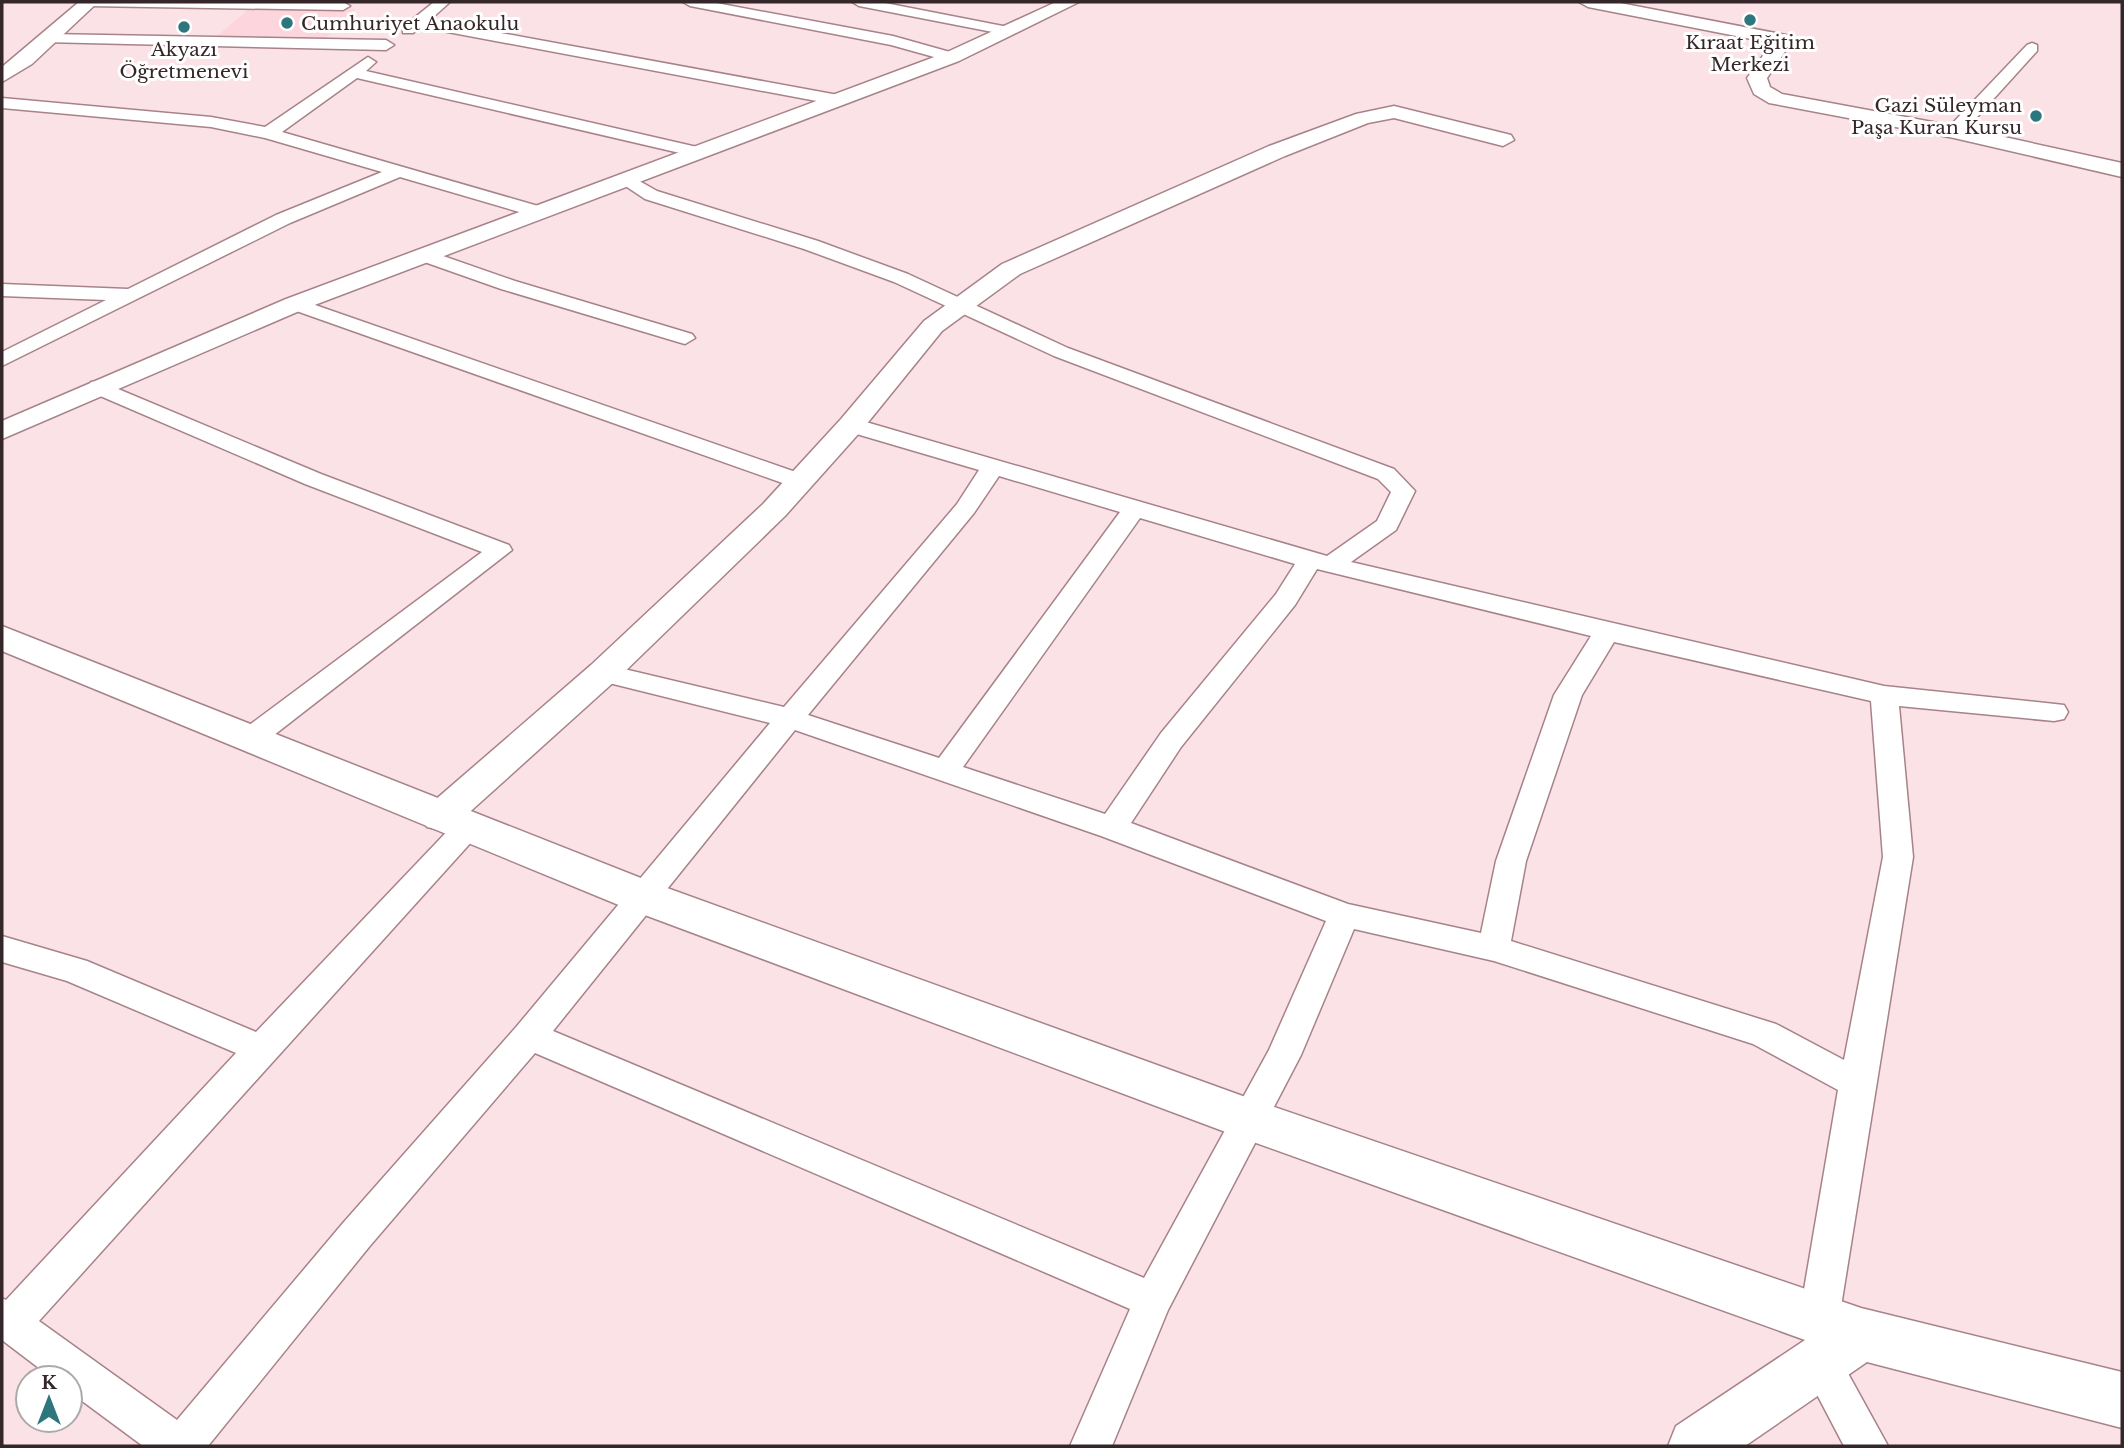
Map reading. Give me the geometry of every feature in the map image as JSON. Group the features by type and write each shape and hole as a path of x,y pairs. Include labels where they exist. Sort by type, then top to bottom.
{"main road":[{"path":"2,638 641,896 1833,1338 2122,1400"},
{"path":"1696,1446 1833,1338"}],"street":[{"path":"2,76 89,2 344,6"},
{"path":"268,133 355,73 386,45 443,2"},
{"path":"690,2 893,41 952,57"},
{"path":"859,2 1008,31"},
{"path":"2,431 295,304 952,57 1070,2"},
{"path":"1598,3 1784,40 1757,78 1762,90 1776,99 1954,132 2122,170"},
{"path":"419,22 838,100"},
{"path":"48,39 386,45"},
{"path":"1954,132 2032,48"},
{"path":"355,73 697,152"},
{"path":"2,103 211,122 268,133 397,172 505,199 539,212"},
{"path":"993,467 966,508 641,896 529,1036 356,1235 179,1446 7,1320 261,1049 455,823 603,673 774,510 851,425 933,326 1011,269 1278,150 1363,118 1394,112 1503,140"},
{"path":"2,360 283,219 397,172"},
{"path":"626,179 651,195 824,250 901,278 1061,352 1386,474 1403,491 1387,525 1321,562 1286,599 1171,740 1112,828"},
{"path":"423,255 508,285 685,338"},
{"path":"2,290 133,295"},
{"path":"295,304 799,481"},
{"path":"99,387 313,479 500,550 250,739"},
{"path":"851,425 1321,562 1607,632 1884,695 2054,712"},
{"path":"945,771 1136,506"},
{"path":"1494,948 1511,861 1568,695 1607,632"},
{"path":"603,673 789,718 1112,828 1345,915 1494,948 1764,1034 1857,1083"},
{"path":"1867,1446 1833,1338 1857,1083 1898,857 1884,695"},
{"path":"1091,1446 1153,1300 1284,1055 1345,915"},
{"path":"2,949 75,970 261,1049"},
{"path":"529,1036 1153,1300"}],"shaded area":[{"name":"Cumhuriyet Anaokulu","path":"251,7 356,9 325,39 216,37"}],"place":[{"name":"Kıraat Eğitim Merkezi","path":"1750,20"},
{"name":"Cumhuriyet Anaokulu","path":"287,23"},
{"name":"Akyazı Öğretmenevi","path":"184,27"},
{"name":"Gazi Süleyman Paşa Kuran Kursu","path":"2036,116"}]}
